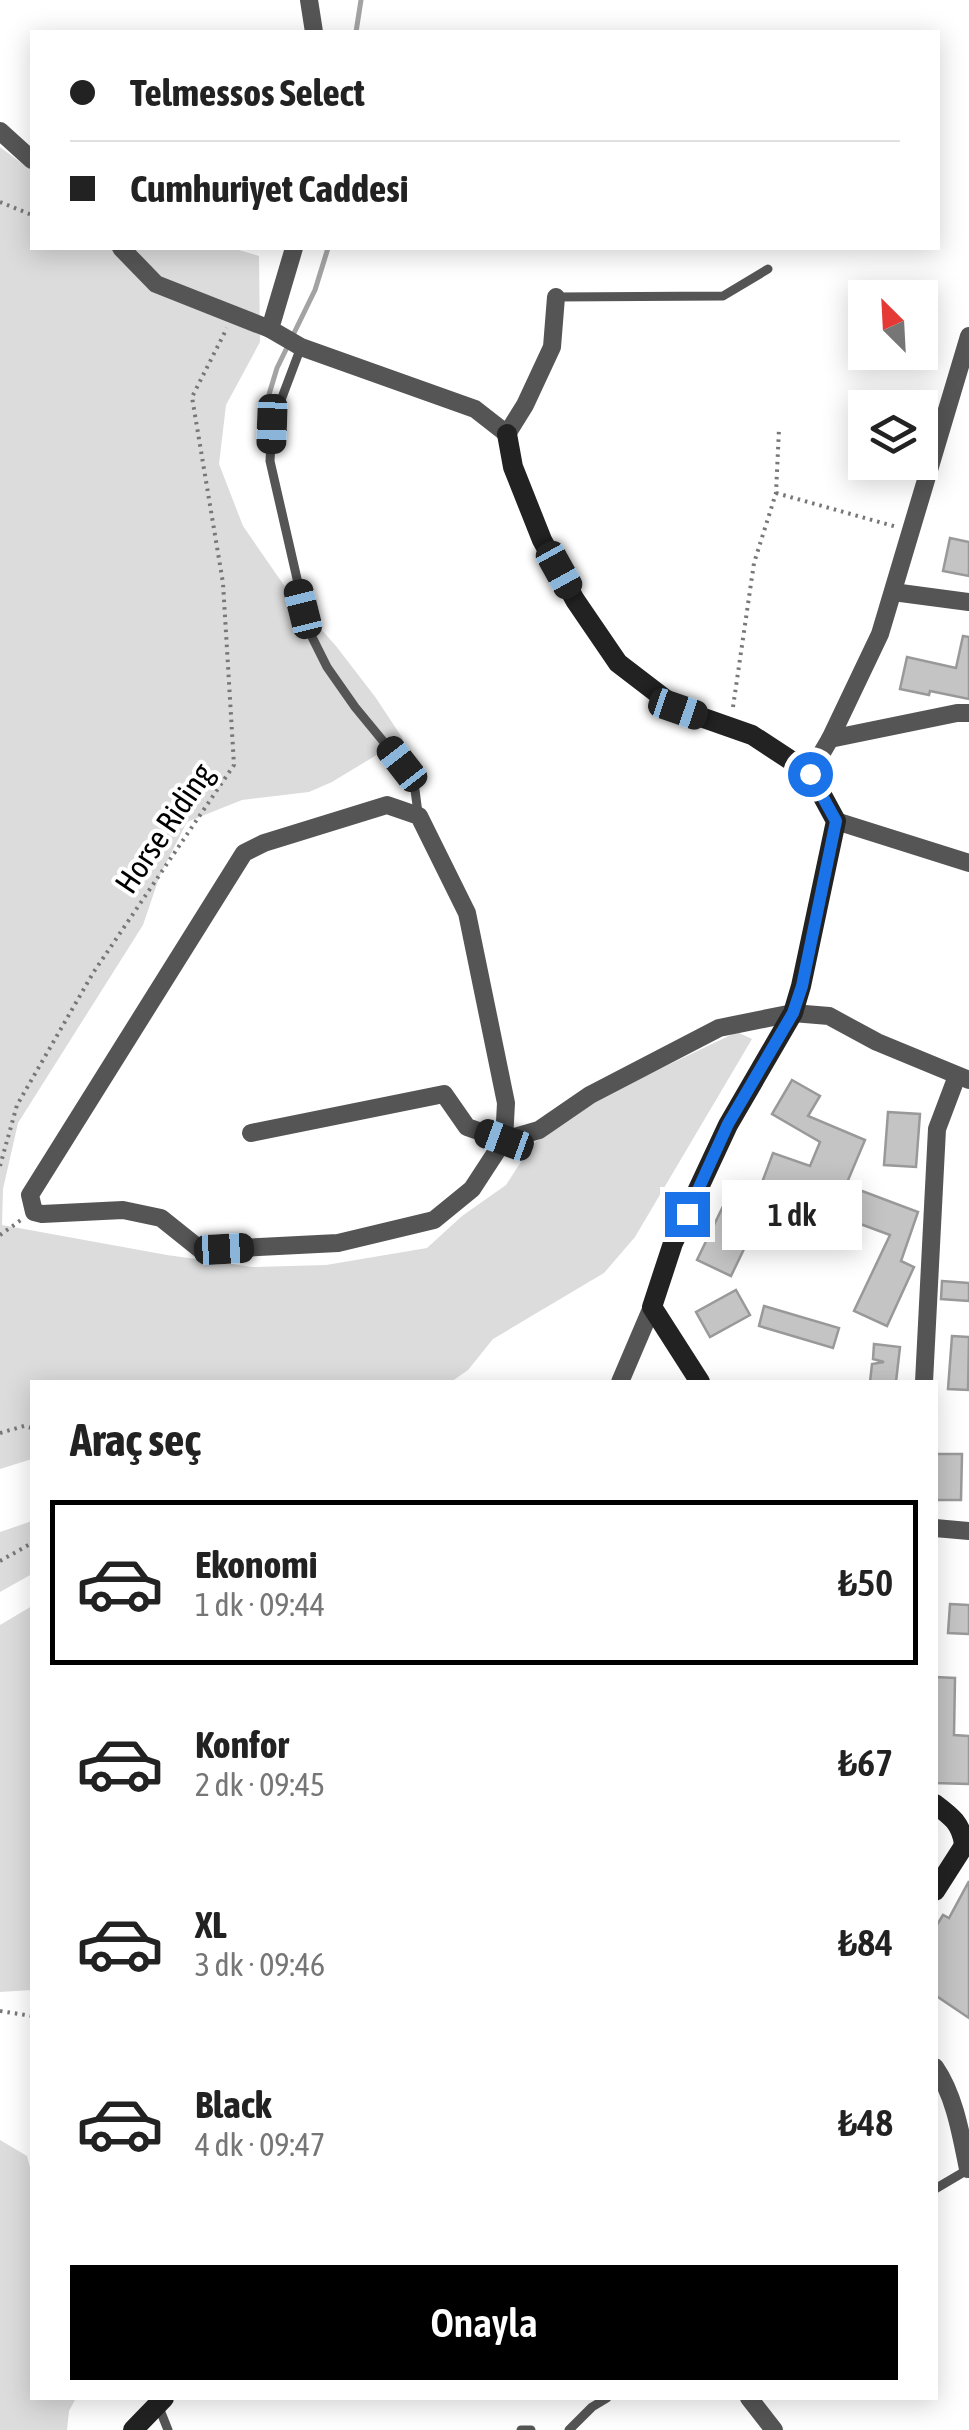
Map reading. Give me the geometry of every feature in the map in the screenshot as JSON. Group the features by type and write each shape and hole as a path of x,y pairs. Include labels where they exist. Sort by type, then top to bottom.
{"street":[{"path":"309,0 314,30"},
{"path":"0,131 30,158"},
{"path":"123,250 156,284 474,409 507,434"},
{"path":"287,338 294,250"},
{"path":"556,297 552,347 507,434 513,467 542,540 575,600 618,663 678,709 752,734 810,774 836,821 793,1013 728,1124 673,1243 652,1307 621,1380"},
{"path":"810,774 880,634 969,336"},
{"path":"893,592 969,602"},
{"path":"830,739 969,714"},
{"path":"387,805 419,816 467,913 506,1103 504,1140 472,1189 434,1220 338,1243 201,1250 162,1218 123,1210 34,1212 30,1195 244,853 264,843 387,805"},
{"path":"836,821 969,862"},
{"path":"252,1134 444,1094 468,1127 504,1140 539,1130 590,1095 719,1028 793,1013 828,1016 876,1042 963,1078 937,1129 924,1380"},
{"path":"652,1307 699,1380"},
{"path":"938,1528 969,1531"},
{"path":"938,1804 969,1809"},
{"path":"938,1806 955,1818 966,1841"},
{"path":"938,1851 966,1841"},
{"path":"938,1886 966,1841"},
{"path":"938,2072 954,2111 969,2169"},
{"path":"750,2400 774,2430"},
{"path":"133,2430 161,2401"}],"lane":[{"path":"556,297 723,296 768,269"},
{"path":"287,338 270,460 308,631 326,667 402,764 414,790 419,816"},
{"path":"938,2187 969,2169"},
{"path":"570,2430 604,2400"},
{"path":"161,2401 168,2430"},
{"path":"520,2430 531,2430"}],"path":[{"path":"0,202 30,215"},
{"name":"Horse Riding","path":"0,1166 17,1105 93,973 234,765 223,582 192,397 234,314"},
{"path":"730,727 754,563 776,493 779,429"},
{"path":"776,493 911,531"},
{"path":"0,1234 34,1212"},
{"path":"0,1433 30,1428"},
{"path":"0,1560 30,1544"},
{"path":"0,2011 30,2016"}],"shaded area":[{"path":"0,147 30,170 30,250 239,250 259,256 260,342 226,405 219,464 243,526 290,594 336,646 403,739 309,792 242,800 187,822 160,875 143,925 18,1123 3,1189 2,1225 253,1267 326,1265 427,1248 462,1216 506,1185 531,1146 578,1108 737,1032 752,1039 635,1237 604,1273 493,1339 468,1370 454,1380 30,1380 30,1460 0,1469"},
{"path":"30,1522 30,1575 0,1592 0,1532"},
{"path":"30,1607 30,1990 0,1992 0,1625"},
{"path":"0,2140 27,2156 30,2167 30,2400 75,2400 67,2430 0,2430"}],"building":[{"path":"950,538 969,542 969,576 943,571"},
{"path":"963,636 969,637 969,699 900,689 907,657 956,668"},
{"path":"792,1080 820,1096 808,1116 865,1140 846,1185 918,1212 901,1261 914,1267 887,1326 854,1311 890,1235 836,1215 838,1210 774,1187 731,1276 697,1260 730,1192 754,1204 773,1153 810,1166 820,1142 772,1114"},
{"path":"888,1112 920,1114 916,1167 884,1165"},
{"path":"942,1281 969,1283 969,1301 941,1299"},
{"path":"736,1290 750,1315 710,1337 696,1312"},
{"path":"764,1306 839,1328 833,1348 759,1326"},
{"path":"952,1336 969,1337 968,1390 948,1389"},
{"path":"874,1344 900,1347 896,1380 870,1380 872,1364 884,1362 873,1359"},
{"path":"938,1454 962,1454 961,1500 938,1500"},
{"path":"950,1604 969,1605 969,1634 948,1633"},
{"path":"938,1677 955,1678 954,1735 969,1736 969,1784 938,1783"},
{"path":"969,1881 969,2018 938,1997 938,1923 943,1915 949,1918"}],"waterway":[{"path":"356,30 361,0"},
{"path":"264,411 277,368 315,290 327,250"}],"route":[{"path":"687,1214 728,1124 793,1013 802,986 836,821 810,774"}]}
